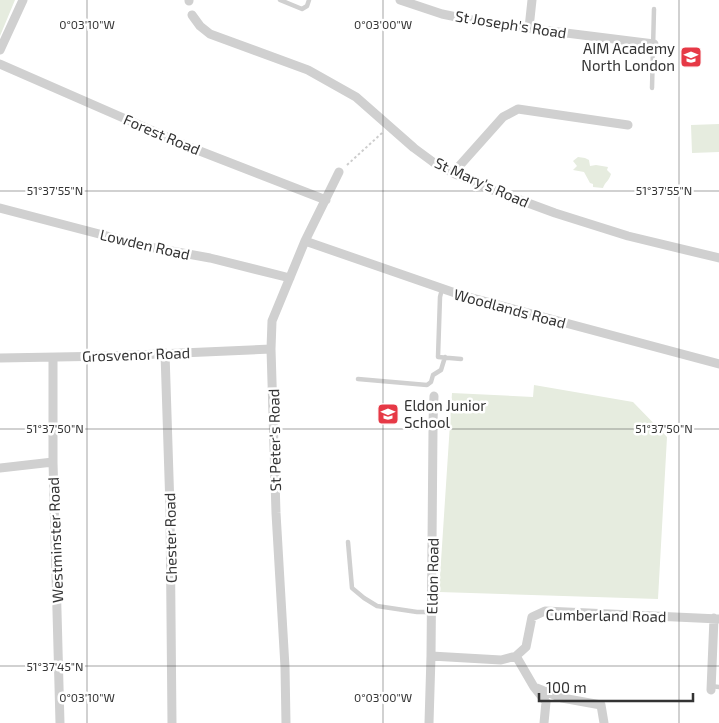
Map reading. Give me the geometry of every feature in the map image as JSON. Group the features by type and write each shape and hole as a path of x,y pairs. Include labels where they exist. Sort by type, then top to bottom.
{"street":[{"path":"0,50 24,0"},
{"name":"St Joseph's Road","path":"400,0 442,14 478,21 654,44"},
{"path":"529,28 532,0"},
{"name":"St Mary's Road","path":"192,15 200,26 210,34 308,70 356,97 389,127 433,162 453,173 555,213 628,236 719,258"},
{"name":"Forest Road","path":"0,64 192,148 326,200"},
{"path":"453,173 502,117 518,109 628,125"},
{"name":"St Peter's Road","path":"286,723 285,667 276,513 271,349 272,321 305,242 340,172"},
{"name":"Lowden Road","path":"0,208 149,247 210,258 290,278"},
{"name":"Woodlands Road","path":"305,242 461,295 719,364"},
{"name":"Grosvenor Road","path":"0,358 53,358 271,349"},
{"name":"Chester Road","path":"165,353 170,508 172,723"},
{"name":"Westminster Road","path":"53,358 53,462 60,723"},
{"name":"Eldon Road","path":"429,723 434,396"},
{"path":"0,468 53,462"},
{"name":"Cumberland Road","path":"516,656 526,647 532,617 545,612 718,617"},
{"path":"714,687 718,617"},
{"path":"431,656 501,660 516,656 534,687 546,702 544,723"},
{"path":"534,687 562,698 601,705 604,723"}],"lane":[{"path":"283,0 302,9 307,6 309,0"},
{"path":"652,88 654,9"},
{"path":"442,289 440,297 438,357 460,358"},
{"path":"358,379 427,385 431,382 433,375 441,370 445,357"},
{"path":"348,542 352,588 358,593 377,606 417,612 432,612"}],"path":[{"path":"340,172 389,127"}],"shaded area":[{"path":"0,0 15,0 0,36"},
{"path":"719,124 719,152 692,153 691,125"},
{"path":"578,157 589,160 590,166 608,167 607,170 611,174 603,188 593,187 593,184 590,183 584,172 573,170 577,166 573,161"},
{"path":"534,385 633,402 667,437 658,599 439,592 452,393 533,397"}],"place":[{"name":"AIM Academy North London","path":"691,57"},
{"name":"Eldon Junior School","path":"388,414"}]}
